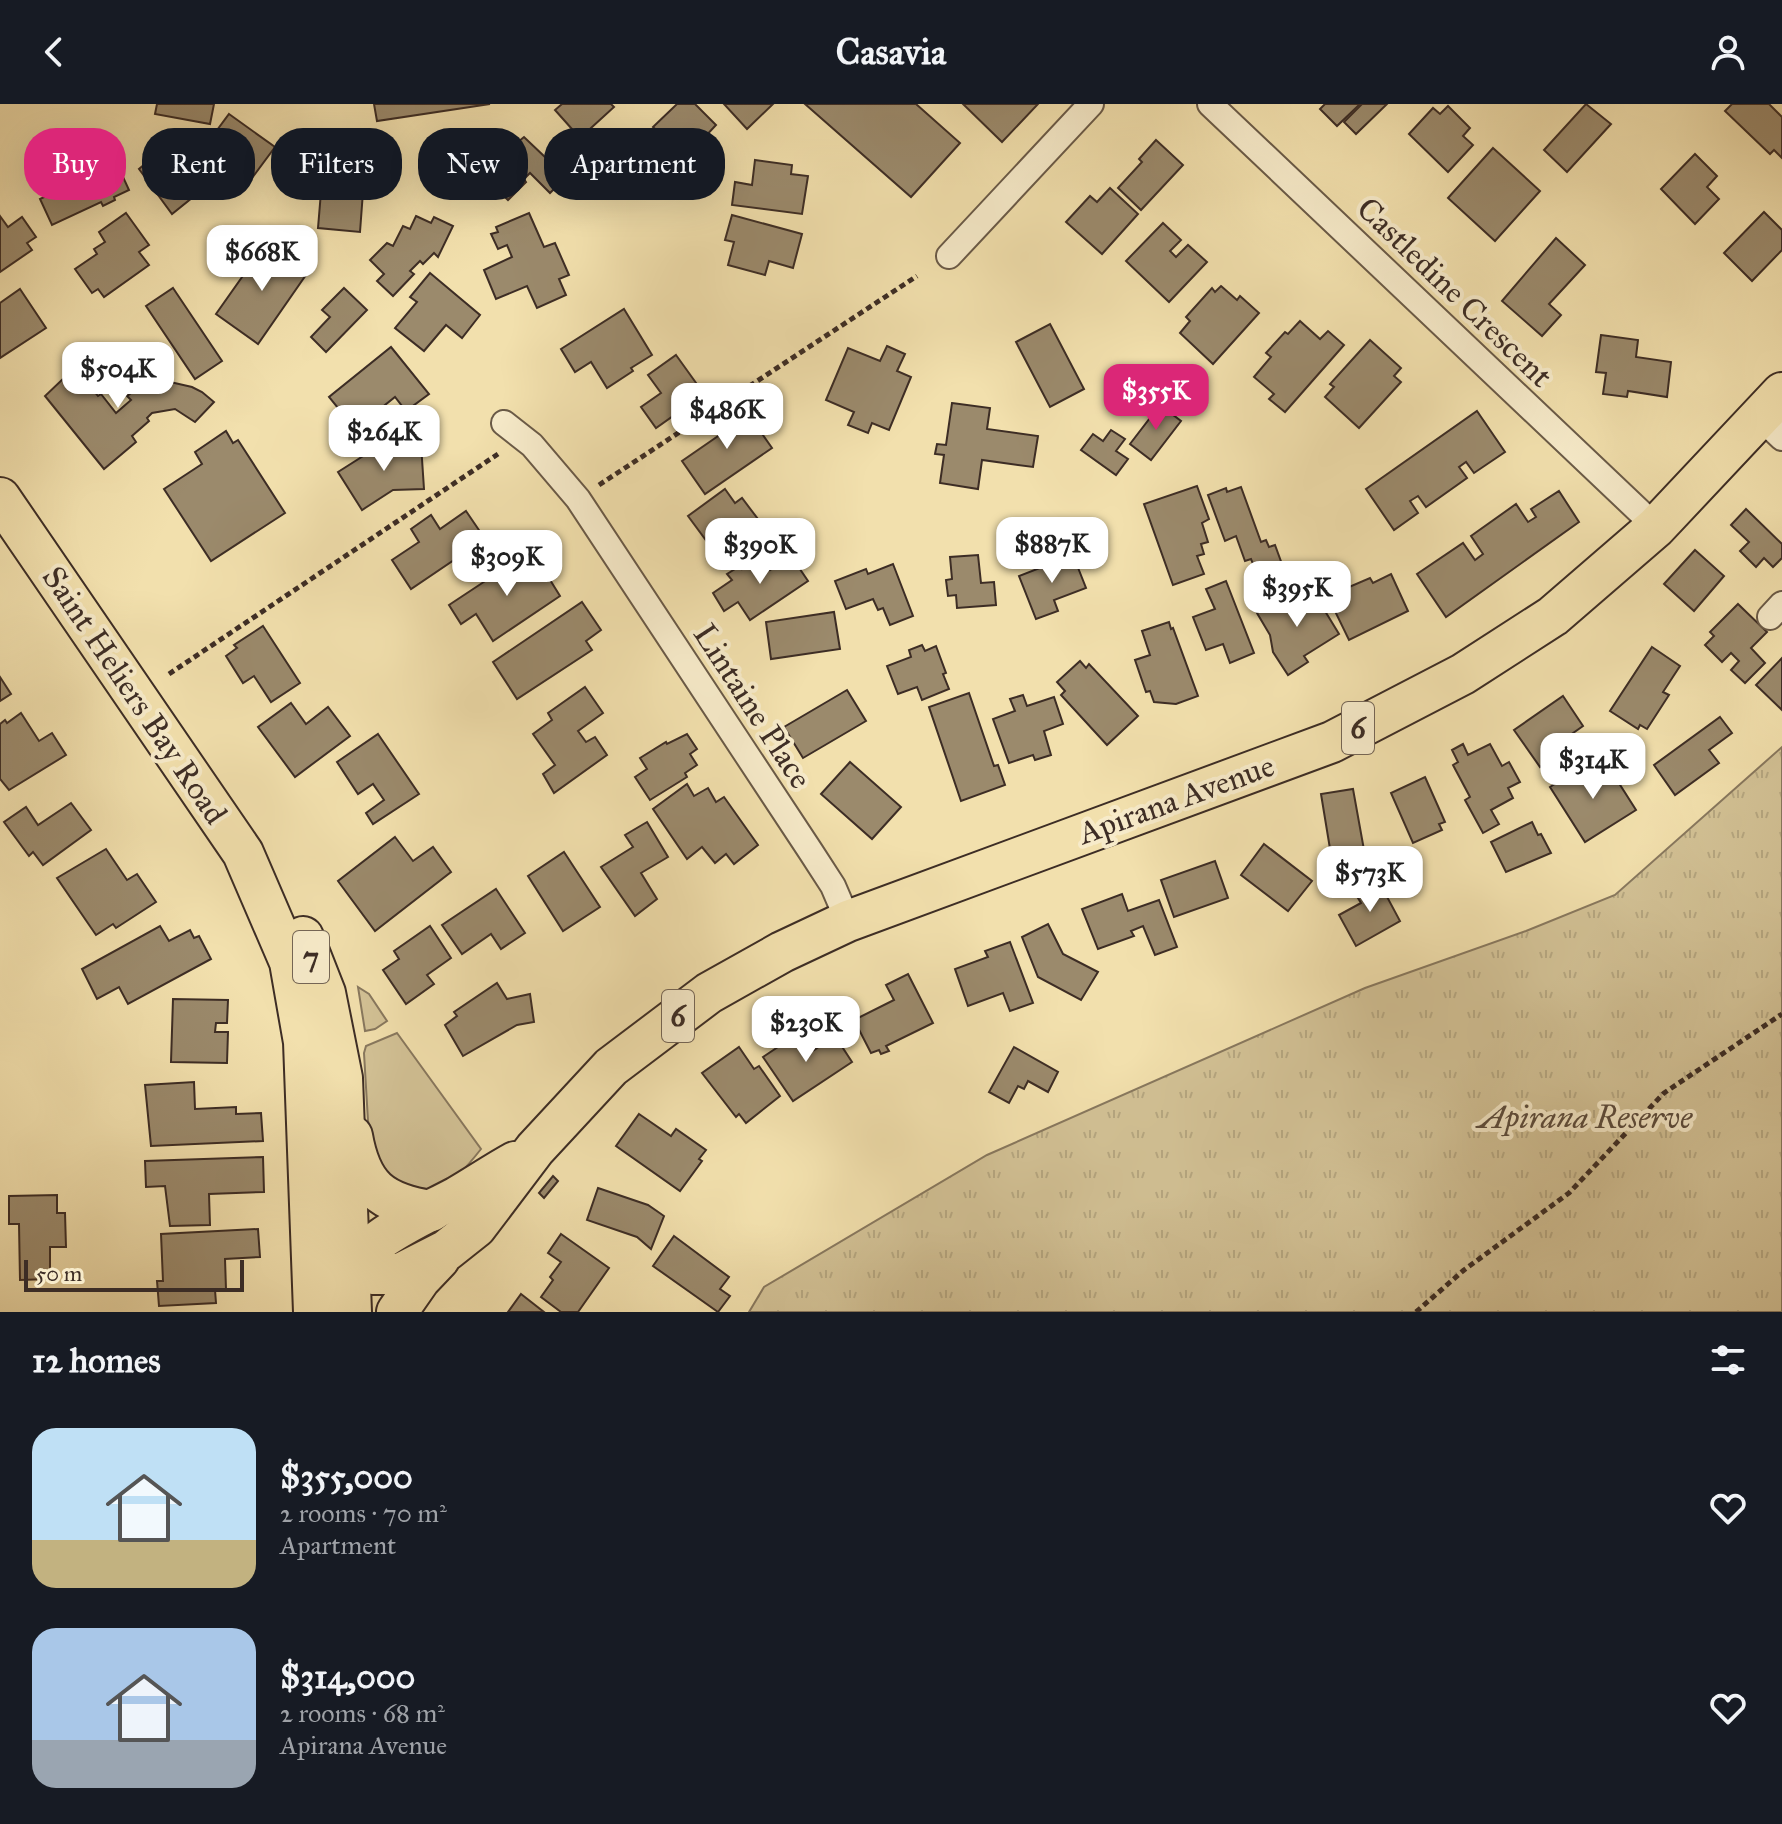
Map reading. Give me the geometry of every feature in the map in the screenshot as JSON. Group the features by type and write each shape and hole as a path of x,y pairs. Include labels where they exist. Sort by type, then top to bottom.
{"main road":[{"name":"Apirana Avenue","path":"348,1268 374,1274 400,1274 447,1250 476,1227 535,1149 611,1067 709,993 782,952 848,921 1332,742 1463,674 1553,616 1656,527 1775,416"},
{"name":"Saint Heliers Bay Road","path":"0,498 243,853 290,962 304,1042 314,1312"},
{"name":"Saint Heliers Bay Road","path":"243,853 270,878 302,935 325,993 342,1078 351,1312"},
{"name":"7","path":"304,1042 332,1240 348,1268"},
{"name":"7","path":"342,1078 356,1158 362,1172 383,1195 398,1205 431,1211"},
{"name":"Apirana Avenue","path":"348,1268 392,1231 535,1149"},
{"name":"6","path":"397,1312 420,1279 447,1250"},
{"name":"6","path":"332,1312 348,1268"}],"street":[{"path":"949,256 1091,104"},
{"name":"Castledine Crescent","path":"1210,104 1656,527"},
{"name":"Lintaine Place","path":"504,423 532,445 578,499 833,886 848,921"}],"path":[{"path":"592,490 917,276"},
{"path":"169,674 498,454"},
{"path":"1416,1312 1464,1270 1569,1193 1664,1093 1782,1014"}],"green space":[{"name":"Apirana Reserve","path":"1782,747 1782,1312 749,1312 764,1287 987,1155 1365,988 1526,931 1615,895"},
{"path":"358,987 369,994 387,1021 375,1029 365,1031"},
{"path":"397,1033 481,1149 459,1174 438,1187 413,1187 382,1172 368,1121 366,1046"}],"building":[{"path":"157,104 214,104 210,124 155,114"},
{"path":"374,104 490,104 377,121"},
{"path":"562,104 611,104 614,107 591,128 571,128 555,110"},
{"path":"677,104 695,104 716,125 713,128 653,127"},
{"path":"724,104 773,104 747,129"},
{"path":"805,104 916,104 960,143 911,197"},
{"path":"963,104 1038,104 1002,142"},
{"path":"1325,104 1360,104 1337,126 1320,109"},
{"path":"1362,104 1387,104 1356,134 1344,122"},
{"path":"1586,104 1611,124 1567,172 1544,150"},
{"path":"1732,104 1769,104 1782,117 1782,158 1774,150 1770,154 1725,111"},
{"path":"1448,106 1470,128 1463,136 1473,145 1448,172 1409,134 1433,108 1440,114"},
{"path":"229,114 249,128 219,128"},
{"path":"255,133 271,144 271,152 255,174"},
{"path":"1156,140 1183,165 1141,210 1118,188 1142,162 1139,159"},
{"path":"528,141 544,156 544,187 530,173 528,175"},
{"path":"1493,148 1540,191 1495,241 1448,198"},
{"path":"1695,154 1717,176 1707,187 1719,199 1695,224 1661,189"},
{"path":"755,160 792,165 791,174 808,176 802,214 732,205 735,182 752,185"},
{"path":"1110,188 1138,214 1102,254 1066,222 1090,196 1097,202"},
{"path":"40,200 115,200 103,206 101,202 52,225"},
{"path":"162,200 189,200 172,214"},
{"path":"320,200 362,200 360,232 318,228"},
{"path":"1764,212 1782,230 1782,250 1752,281 1724,253"},
{"path":"126,213 149,245 139,252 149,265 104,297 98,289 92,293 75,269 97,254 94,249 105,242 99,232"},
{"path":"529,213 544,247 555,243 569,275 559,279 566,295 537,308 527,286 496,299 484,270 512,257 507,245 498,249 491,234 498,232 496,227"},
{"path":"732,215 802,234 793,268 769,261 765,275 728,265 734,242 725,240"},
{"path":"0,216 8,227 22,217 36,237 27,243 32,250 0,272"},
{"path":"416,216 431,223 434,217 453,226 438,257 434,253 423,264 420,261 410,271 414,274 393,296 377,281 384,274 370,260 387,243 393,246 403,226 410,229"},
{"path":"1163,223 1181,240 1170,251 1176,257 1188,245 1207,262 1169,302 1126,261"},
{"path":"1556,238 1585,265 1549,304 1561,315 1542,336 1502,301"},
{"path":"266,243 308,272 258,344 216,314"},
{"path":"430,273 480,315 462,338 446,325 424,351 395,328 417,302 410,297"},
{"path":"1221,286 1237,300 1240,296 1259,313 1213,364 1180,333 1190,321 1186,317 1212,288 1215,292"},
{"path":"173,288 222,361 195,379 146,306"},
{"path":"344,288 367,310 326,352 311,337 330,317 322,310"},
{"path":"20,289 46,328 0,358 0,303"},
{"path":"624,309 652,355 607,388 591,362 575,372 561,349"},
{"path":"1300,321 1320,339 1328,331 1344,345 1285,412 1269,399 1274,394 1254,377 1271,357 1266,353"},
{"path":"1050,324 1084,389 1050,407 1016,342"},
{"path":"1601,335 1638,340 1636,357 1671,362 1667,397 1628,391 1627,397 1603,394 1606,373 1596,372"},
{"path":"1370,340 1401,368 1394,376 1401,382 1359,428 1325,397 1334,387 1330,384"},
{"path":"887,346 905,354 897,371 911,377 889,430 872,423 868,433 848,425 854,412 826,400 848,348 880,361"},
{"path":"391,347 429,394 406,411 395,397 355,429 329,397"},
{"path":"676,355 704,394 656,428 641,407 661,393 648,375"},
{"path":"86,357 102,375 90,386 116,413 131,400 127,396 134,391 166,381 192,387 214,402 195,422 175,409 152,413 147,418 149,421 132,436 136,442 104,469 45,396"},
{"path":"952,403 990,408 987,429 1038,436 1033,467 982,460 978,489 940,483 944,455 935,454 937,444 946,445"},
{"path":"1160,405 1181,421 1151,460 1130,444"},
{"path":"728,407 738,423 749,415 772,448 705,494 682,461 721,434 711,419"},
{"path":"1477,411 1505,452 1474,473 1466,462 1459,467 1467,478 1426,507 1418,496 1410,501 1418,513 1394,530 1366,489"},
{"path":"1111,430 1125,439 1116,451 1128,459 1116,475 1081,450 1093,434 1103,441"},
{"path":"226,431 233,443 238,440 285,513 211,561 164,489 202,464 195,452"},
{"path":"421,444 424,489 393,490 362,510 338,472 379,446"},
{"path":"1197,486 1209,519 1202,523 1208,542 1201,544 1204,554 1197,556 1204,574 1173,585 1144,504"},
{"path":"1241,487 1261,542 1266,540 1269,547 1275,545 1283,567 1258,576 1251,559 1245,561 1236,536 1225,541 1208,495 1226,488 1227,492"},
{"path":"725,489 735,503 742,498 764,527 726,554 714,538 708,543 688,516"},
{"path":"1559,491 1579,522 1446,617 1417,574 1463,543 1475,560 1483,554 1471,536 1516,504 1528,522 1536,517 1531,509"},
{"path":"1746,509 1782,544 1782,558 1773,567 1764,558 1756,567 1740,551 1749,542 1731,525"},
{"path":"466,511 485,539 411,589 392,560 419,542 411,529 431,515 440,529"},
{"path":"1695,550 1724,576 1694,611 1664,584"},
{"path":"526,554 542,579 547,575 560,596 493,641 476,614 461,624 449,605"},
{"path":"978,555 981,583 994,582 996,605 957,608 956,595 948,596 946,580 952,579 950,557"},
{"path":"1073,555 1086,588 1054,600 1058,611 1036,619 1019,576"},
{"path":"761,556 770,570 791,556 808,581 750,620 738,602 724,611 713,593 732,580 727,574 740,566 742,569"},
{"path":"893,564 913,616 890,625 883,608 878,610 873,599 846,609 835,581 866,569 868,574"},
{"path":"1391,574 1408,611 1349,640 1332,605 1339,602 1335,593 1370,578 1373,583"},
{"path":"1226,581 1254,653 1230,663 1223,644 1206,650 1193,617 1215,609 1206,589"},
{"path":"1305,591 1308,596 1314,593 1339,634 1304,656 1308,662 1288,675 1273,652 1270,635 1257,613 1279,600 1281,603"},
{"path":"582,602 601,630 586,641 592,650 517,699 493,662"},
{"path":"1738,604 1767,632 1751,648 1765,663 1745,683 1731,670 1739,661 1731,653 1722,662 1705,645 1714,636 1710,632"},
{"path":"834,612 840,649 771,659 766,622"},
{"path":"1169,622 1198,696 1176,704 1154,702 1150,691 1146,692 1135,660 1150,655 1142,631"},
{"path":"263,626 300,683 271,702 254,676 243,683 226,656 237,648 234,645"},
{"path":"922,645 925,651 936,646 949,689 922,700 917,687 898,694 887,666 911,657 909,650"},
{"path":"1652,647 1680,666 1663,692 1669,695 1647,729 1640,725 1638,729 1610,711"},
{"path":"1782,658 1782,710 1756,685"},
{"path":"1080,661 1086,668 1089,664 1138,716 1107,745 1061,695 1065,691 1057,682"},
{"path":"0,677 11,694 0,701"},
{"path":"585,687 603,713 578,731 586,742 595,737 607,755 554,793 543,774 555,765 533,734 552,720 548,713"},
{"path":"847,690 866,721 803,758 784,727"},
{"path":"969,693 994,766 998,765 1005,785 961,801 929,707"},
{"path":"1023,695 1027,706 1054,697 1063,724 1044,731 1051,755 1035,760 1033,755 1009,763 993,719 1015,711 1010,699"},
{"path":"1563,696 1583,726 1559,743 1564,750 1540,767 1514,730"},
{"path":"291,703 306,724 328,707 350,736 295,777 258,727"},
{"path":"21,713 39,741 52,733 66,755 9,790 0,779 0,724"},
{"path":"1720,717 1732,733 1709,750 1719,763 1675,795 1654,765"},
{"path":"378,734 419,794 373,824 366,813 384,800 373,784 358,794 337,762"},
{"path":"687,734 697,749 690,754 697,765 685,773 687,777 650,800 635,777 647,769 640,758 666,742"},
{"path":"1463,744 1468,755 1490,744 1502,766 1509,762 1520,782 1508,788 1513,798 1491,810 1499,824 1483,833 1465,800 1470,797 1453,765 1458,762 1452,750"},
{"path":"850,762 901,807 872,839 821,794"},
{"path":"1585,765 1593,776 1608,766 1636,810 1585,842 1550,787"},
{"path":"1425,777 1445,822 1439,824 1442,830 1413,843 1391,793"},
{"path":"687,784 694,796 708,788 716,802 724,797 758,845 734,864 726,854 715,863 702,847 687,859 653,809"},
{"path":"1353,789 1366,861 1333,867 1321,794"},
{"path":"71,803 91,830 43,865 33,852 29,856 4,822 26,807 38,825"},
{"path":"647,822 668,857 641,873 657,899 635,916 601,867 633,847 625,835"},
{"path":"1532,822 1551,853 1506,872 1491,842"},
{"path":"395,837 413,861 433,847 451,872 375,931 338,881"},
{"path":"1264,844 1312,881 1288,911 1241,875"},
{"path":"106,849 127,880 137,874 156,902 116,928 113,924 96,935 57,878"},
{"path":"564,852 600,907 563,931 528,876"},
{"path":"1215,861 1228,898 1174,917 1161,880"},
{"path":"1378,880 1400,921 1356,946 1339,915 1361,903 1355,893"},
{"path":"496,889 525,933 501,949 491,934 462,954 442,925"},
{"path":"1122,894 1128,911 1159,900 1177,947 1155,955 1143,926 1131,931 1134,936 1098,949 1082,909"},
{"path":"1048,924 1063,954 1098,972 1081,1000 1038,977 1022,937"},
{"path":"160,926 169,941 190,930 194,938 199,936 211,959 128,1004 119,987 97,999 82,969"},
{"path":"430,926 451,958 427,975 434,984 406,1004 383,970 399,959 394,951"},
{"path":"1010,942 1033,1003 1010,1011 1003,993 968,1006 955,969 988,957 985,951"},
{"path":"908,974 933,1023 886,1046 889,1051 871,1053 854,1020 894,1000 886,985"},
{"path":"497,983 507,999 530,994 534,1022 517,1025 463,1056 445,1025 457,1016 454,1012"},
{"path":"173,999 228,1000 227,1023 216,1023 215,1032 228,1032 227,1063 171,1062"},
{"path":"802,1031 814,1050 835,1036 852,1062 793,1101 763,1057"},
{"path":"739,1047 754,1069 759,1066 780,1096 746,1123 739,1114 736,1117 702,1073"},
{"path":"1014,1047 1058,1072 1048,1092 1028,1081 1024,1089 1018,1086 1009,1103 989,1092"},
{"path":"194,1082 195,1109 236,1107 236,1114 261,1113 263,1141 151,1146 145,1085"},
{"path":"639,1114 671,1136 676,1129 706,1150 699,1159 702,1161 680,1191 616,1146"},
{"path":"263,1157 264,1192 209,1194 210,1225 170,1226 165,1186 146,1187 145,1161"},
{"path":"553,1176 558,1181 544,1198 539,1193"},
{"path":"598,1188 648,1205 664,1216 651,1249 637,1237 587,1220"},
{"path":"57,1195 57,1213 65,1213 66,1247 50,1247 50,1279 20,1280 19,1224 9,1224 9,1196"},
{"path":"258,1229 260,1257 225,1259 226,1289 215,1290 216,1303 159,1306 157,1281 163,1281 161,1234"},
{"path":"561,1234 609,1268 578,1312 561,1312 541,1297 561,1262 548,1253"},
{"path":"674,1236 729,1277 720,1289 730,1296 718,1312 653,1266"},
{"path":"521,1294 544,1312 508,1312"}]}
